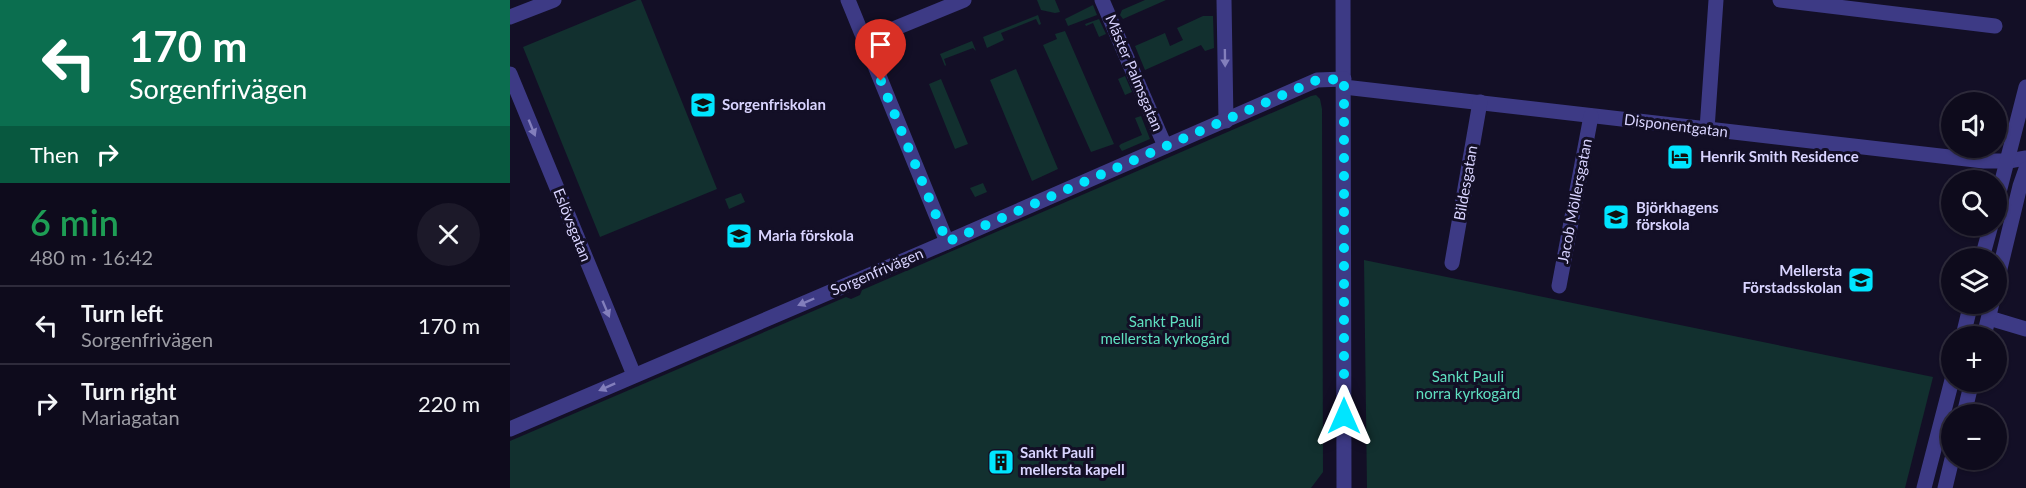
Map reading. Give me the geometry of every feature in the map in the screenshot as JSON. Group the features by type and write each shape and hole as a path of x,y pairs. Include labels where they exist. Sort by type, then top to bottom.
{"street":[{"path":"510,17 554,0"},
{"path":"848,0 947,242"},
{"path":"864,41 964,0"},
{"path":"1224,0 1220,95 1226,121"},
{"path":"1342,0 1344,488"},
{"path":"1707,129 1716,0"},
{"path":"1780,0 1995,26"},
{"name":"Mäster Palmsgatan","path":"1108,2 1165,146"},
{"name":"Eslövsgatan","path":"510,74 634,375"},
{"name":"Sorgenfrivägen","path":"510,429 947,242 1317,80 1344,83"},
{"name":"Disponentgatan","path":"1344,83 1591,116 1984,161 2026,158"},
{"path":"2005,170 2026,87"},
{"name":"Bildesgatan","path":"1452,263 1480,102"},
{"name":"Jacob Möllersgatan","path":"1559,286 1591,116"},
{"path":"2005,248 2026,169"},
{"path":"1987,326 1990,314"},
{"path":"1989,318 2026,329"},
{"path":"1924,488 1949,392"},
{"path":"1945,488 1949,470"}],"green space":[{"path":"641,0 717,189 600,237 523,47"},
{"path":"1037,0 1055,0 1060,12 1041,10"},
{"path":"1145,0 1166,0 1123,19 1120,15 1122,10"},
{"path":"1093,5 1097,15 1068,26 1065,19"},
{"path":"1038,15 1041,24 1039,25 1036,19 1001,33 1004,40 987,48 983,37"},
{"path":"1203,16 1213,16 1214,48 1205,51 1201,45 1145,70 1135,46 1165,33 1170,46 1183,40 1177,28"},
{"path":"1099,19 1106,34 1099,37 1093,23 1086,26 1085,24"},
{"path":"1065,31 1114,144 1091,152 1043,45 1057,39 1055,34"},
{"path":"972,41 976,51 973,48 944,59 945,66 940,54"},
{"path":"1016,69 1058,169 1032,181 990,80"},
{"path":"1125,76 1132,92 1125,95 1118,79"},
{"path":"941,79 968,144 955,149 929,84"},
{"name":"Sankt Pauli mellersta kyrkogård","path":"1316,95 1320,99 1322,109 1323,472 1311,488 510,488 510,441 846,297 851,299 860,295 862,290"},
{"path":"1141,116 1150,139 1122,151 1119,146 1121,144 1142,135 1135,118"},
{"path":"983,183 987,192 975,197 970,188"},
{"path":"741,193 745,202 729,209 725,199"},
{"name":"Sankt Pauli norra kyrkogård","path":"1364,260 1933,377 1905,488 1367,488"}],"place":[{"name":"Sorgenfriskolan","path":"703,105"},
{"name":"Henrik Smith Residence","path":"1680,157"},
{"name":"Björkhagens förskola","path":"1616,217"},
{"name":"Maria förskola","path":"739,236"},
{"name":"Mellersta Förstadsskolan","path":"1861,280"},
{"name":"Sankt Pauli mellersta kapell","path":"1001,462"}],"route":[{"path":"881,81 947,242 1317,80 1344,79 1344,416"}]}
